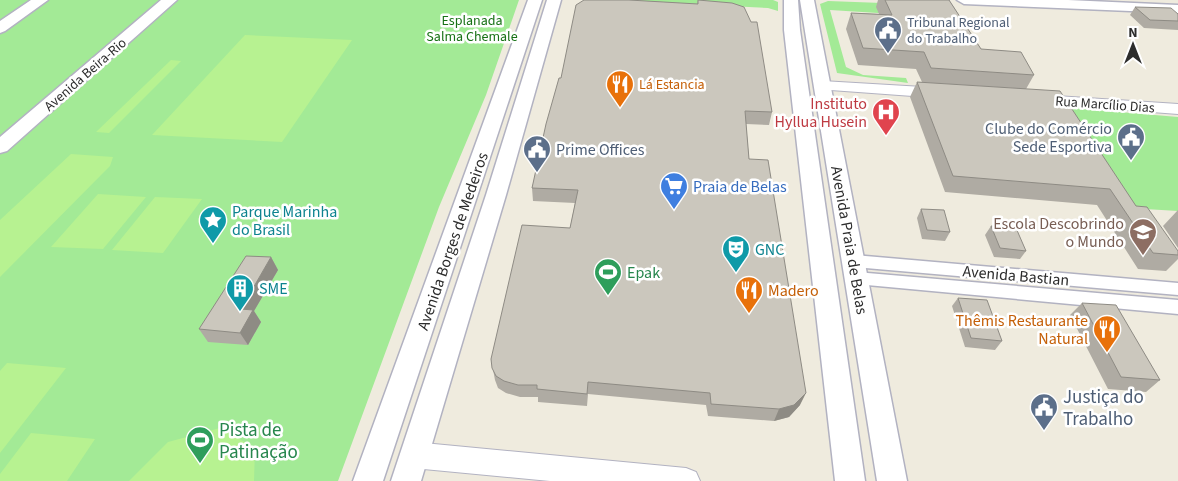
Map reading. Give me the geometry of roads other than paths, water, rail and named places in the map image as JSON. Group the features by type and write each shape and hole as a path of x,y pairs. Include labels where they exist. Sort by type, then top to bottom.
{"main road":[{"path":"0,28 41,0"},
{"name":"Avenida Beira-Rio","path":"0,147 170,0"},
{"path":"149,18 186,0"},
{"name":"Avenida Borges de Medeiros","path":"368,481 536,0"},
{"name":"Avenida Borges de Medeiros","path":"410,468 496,196 554,0"},
{"path":"964,0 1178,9"},
{"name":"Avenida Praia de Belas","path":"806,2 892,481"},
{"name":"Avenida Praia de Belas","path":"806,2 792,30 850,481"}],"street":[{"path":"822,86 959,94"},
{"name":"Rua Marcílio Dias","path":"1023,99 1178,108"},
{"name":"Avenida Bastian","path":"855,269 1048,278 1178,289"},
{"name":"Avenida Bastian","path":"855,269 1057,296 1178,307"},
{"path":"1048,278 1057,296"},
{"path":"410,468 686,481"}],"place":[{"name":"Tribunal Regional do Trabalho","path":"888,54"},
{"name":"Lá Estancia","path":"620,108"},
{"name":"Instituto Hyllua Husein","path":"886,136"},
{"name":"Clube do Comércio Sede Esportiva","path":"1131,161"},
{"name":"Prime Offices","path":"537,173"},
{"name":"Praia de Belas","path":"674,210"},
{"name":"Parque Marinha do Brasil","path":"213,244"},
{"name":"Escola Descobrindo o Mundo","path":"1143,256"},
{"name":"GNC","path":"736,273"},
{"name":"Epak","path":"608,296"},
{"name":"SME","path":"240,312"},
{"name":"Madero","path":"749,314"},
{"name":"Thêmis Restaurante Natural","path":"1107,353"},
{"name":"Justiça do Trabalho","path":"1044,431"},
{"name":"Pista de Patinação","path":"200,464"}],"park label":[{"name":"Esplanada Salma Chemale","path":"472,28"}]}
